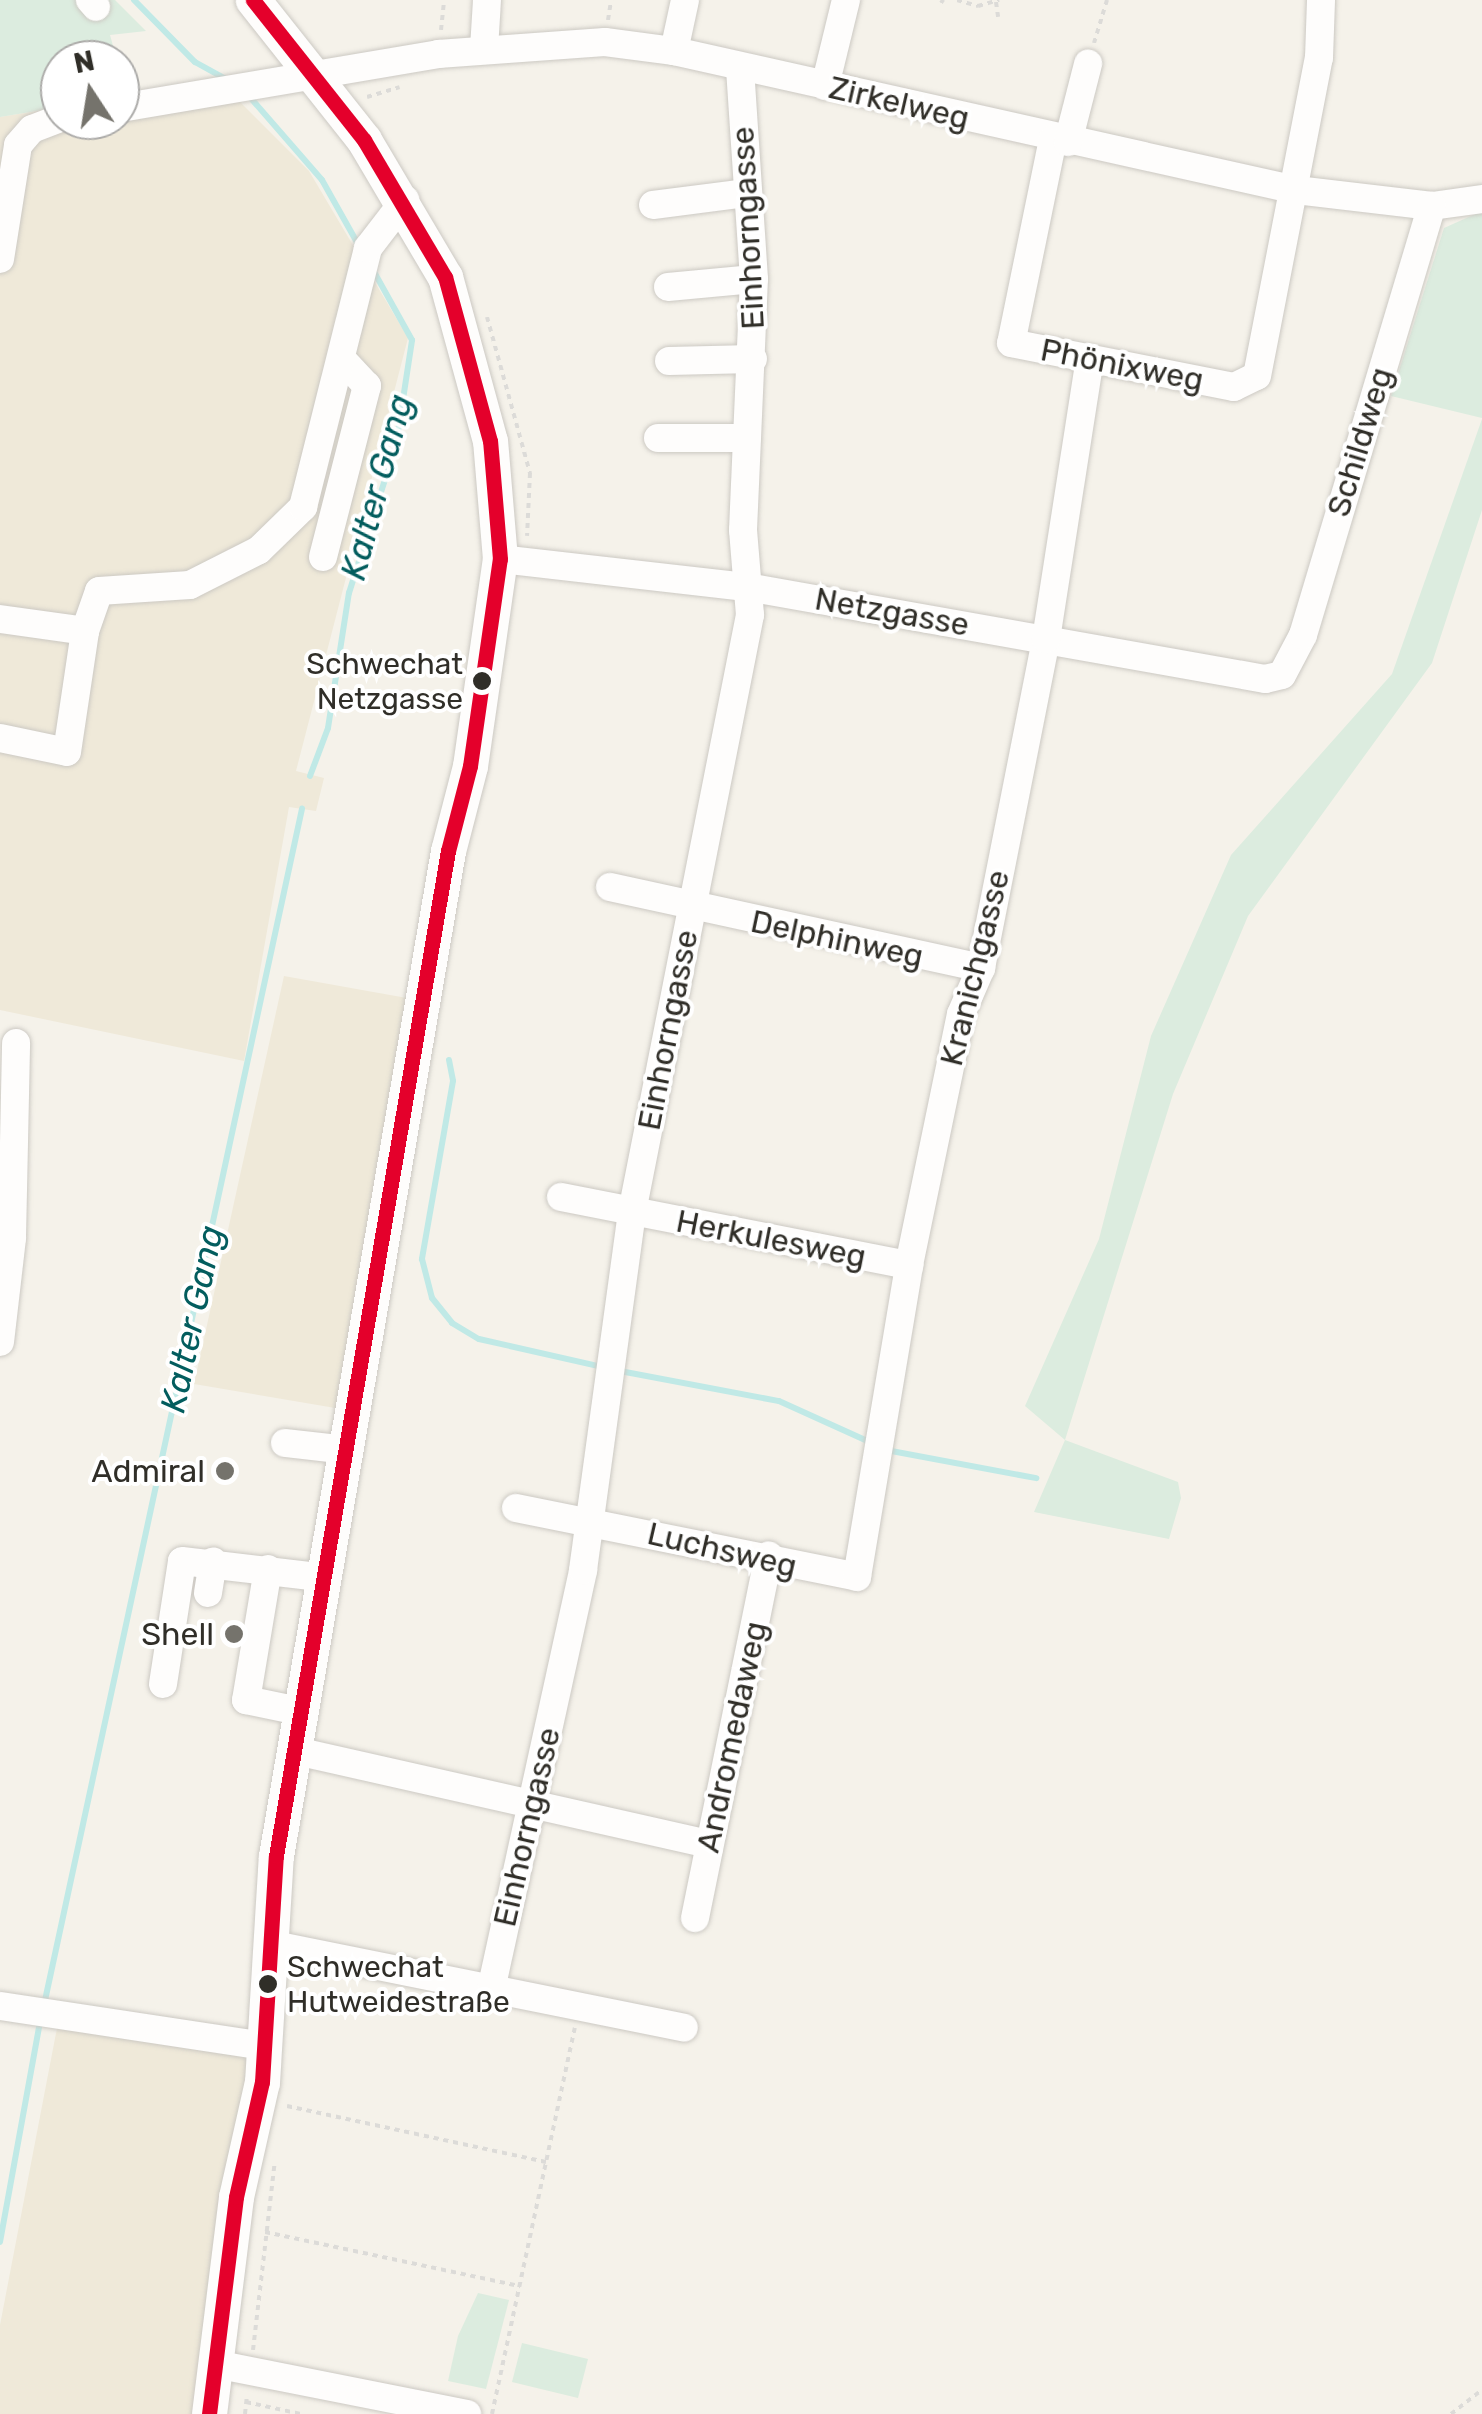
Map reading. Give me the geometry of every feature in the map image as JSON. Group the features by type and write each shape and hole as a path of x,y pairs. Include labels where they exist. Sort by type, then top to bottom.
{"main road":[{"path":"209,2414 232,2368 231,2231 266,2046 276,1856 304,1712 448,851 470,766 500,559 478,383 445,277 405,200 254,0"}],"street":[{"path":"484,49 487,0"},
{"path":"674,51 685,0"},
{"path":"825,86 846,0"},
{"path":"1296,190 1319,58 1320,0"},
{"name":"Zirkelweg","path":"140,105 230,94 438,54 605,42 674,51 1296,190 1432,206 1482,199"},
{"path":"1060,140 1088,64"},
{"name":"Einhorngasse","path":"492,1985 533,1806 588,1522 632,1212 750,615 746,438 754,280 740,66"},
{"path":"0,259 18,145 40,126"},
{"name":"Phönixweg","path":"1060,140 1011,343 1234,387 1257,376 1296,190"},
{"path":"652,205 747,193"},
{"path":"0,738 67,752 85,631 99,590 190,585 259,550 304,508 373,236 405,200"},
{"name":"Schildweg","path":"1282,675 1303,635 1432,206"},
{"path":"668,287 754,280"},
{"path":"323,557 366,386 341,358"},
{"path":"669,362 752,359"},
{"name":"Kranichgasse","path":"857,1577 910,1266 961,1014 981,968 1046,639 1090,359"},
{"path":"658,438 746,438"},
{"name":"Netzgasse","path":"500,559 747,587 1264,679 1282,675"},
{"path":"0,619 85,631"},
{"name":"Delphinweg","path":"610,888 981,968"},
{"path":"0,1342 12,1238 16,1043"},
{"name":"Herkulesweg","path":"561,1198 910,1266"},
{"path":"285,1443 347,1450"},
{"name":"Luchsweg","path":"516,1508 769,1555 778,1564 857,1577"},
{"name":"Andromedaweg","path":"695,1918 769,1555"},
{"path":"162,1684 182,1561 213,1560 326,1578"},
{"path":"208,1593 213,1560"},
{"path":"268,1569 246,1700 304,1712"},
{"path":"296,1752 709,1844"},
{"path":"274,1946 492,1985 684,2028"},
{"path":"12,2008 266,2046"},
{"path":"232,2368 467,2414"}],"path":[{"path":"438,54 444,0"},
{"path":"957,0 970,6 998,1 998,17"},
{"path":"1088,64 1107,0"},
{"path":"492,2414 579,2006"},
{"path":"280,2105 546,2162"},
{"path":"245,2414 246,2402 232,2368 267,2232 275,2159"},
{"path":"231,2231 267,2232 520,2286"},
{"path":"494,2363 502,2365"},
{"path":"1451,2414 1482,2390"},
{"path":"246,2402 301,2414"}],"shaded area":[{"path":"217,79 309,171 408,338 296,771 324,778 316,811 289,807 244,1061 0,1010 0,117 40,110 40,140 140,140 140,112"},
{"path":"284,976 418,1000 347,1410 194,1384"},
{"path":"57,2028 254,2056 209,2414 0,2414 0,2325"}],"green space":[{"path":"0,0 115,0 146,31 110,35 111,40 40,40 40,110 0,117"},
{"path":"1482,211 1482,418 1391,396 1444,228"},
{"path":"1482,419 1482,510 1432,663 1248,916 1173,1094 1065,1440 1025,1406 1099,1239 1151,1036 1231,855 1392,674"},
{"path":"1065,1440 1178,1482 1181,1498 1169,1539 1034,1512"},
{"path":"478,2293 509,2300 486,2389 448,2381 458,2336"},
{"path":"522,2343 588,2359 578,2398 512,2382"}],"waterway":[{"name":"Kalter Gang","path":"134,0 195,62 227,80"},
{"name":"Kalter Gang","path":"249,96 322,180 359,246"},
{"name":"Kalter Gang","path":"310,776 328,728 349,593 396,445 412,340 373,270"},
{"name":"Kalter Gang","path":"44,2005 302,809"},
{"path":"449,1060 453,1081 422,1259 432,1298 452,1323 479,1339 602,1367"},
{"path":"620,1371 779,1401 870,1442"},
{"path":"886,1450 1036,1478"},
{"name":"Kalter Gang","path":"0,2242 41,2017"}],"transit line":[{"path":"209,2414 236,2197 262,2082 276,1856 448,851 470,766 500,559 490,441 445,277 364,140 253,0"}],"place":[{"name":"Schwechat Netzgasse","path":"482,681"},
{"name":"Admiral","path":"225,1471"},
{"name":"Shell","path":"234,1634"},
{"name":"Schwechat Hutweidestraße","path":"268,1984"}]}
